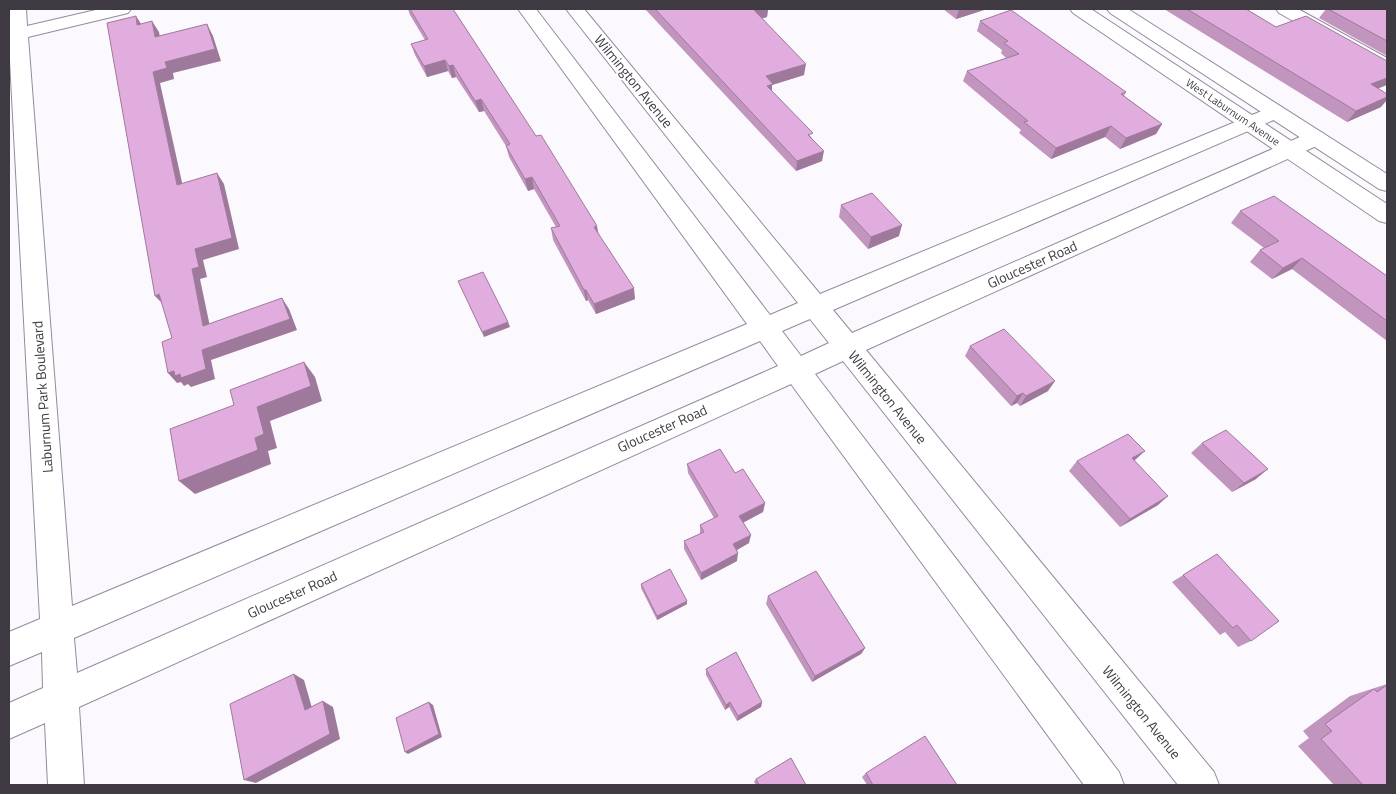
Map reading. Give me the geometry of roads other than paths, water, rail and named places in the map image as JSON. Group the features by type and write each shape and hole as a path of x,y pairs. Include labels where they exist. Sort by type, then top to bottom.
{"street":[{"path":"14,26 122,9"},
{"path":"527,9 1106,785"},
{"name":"Wilmington Avenue","path":"575,9 1201,785"},
{"name":"West Laburnum Avenue","path":"1079,9 1387,215"},
{"name":"West Laburnum Avenue","path":"1116,9 1387,184"},
{"path":"1285,9 1387,66"},
{"name":"Laburnum Park Boulevard","path":"14,26 57,628 66,785"},
{"path":"9,649 1276,112"},
{"name":"Gloucester Road","path":"9,721 796,368 1316,138"}]}
